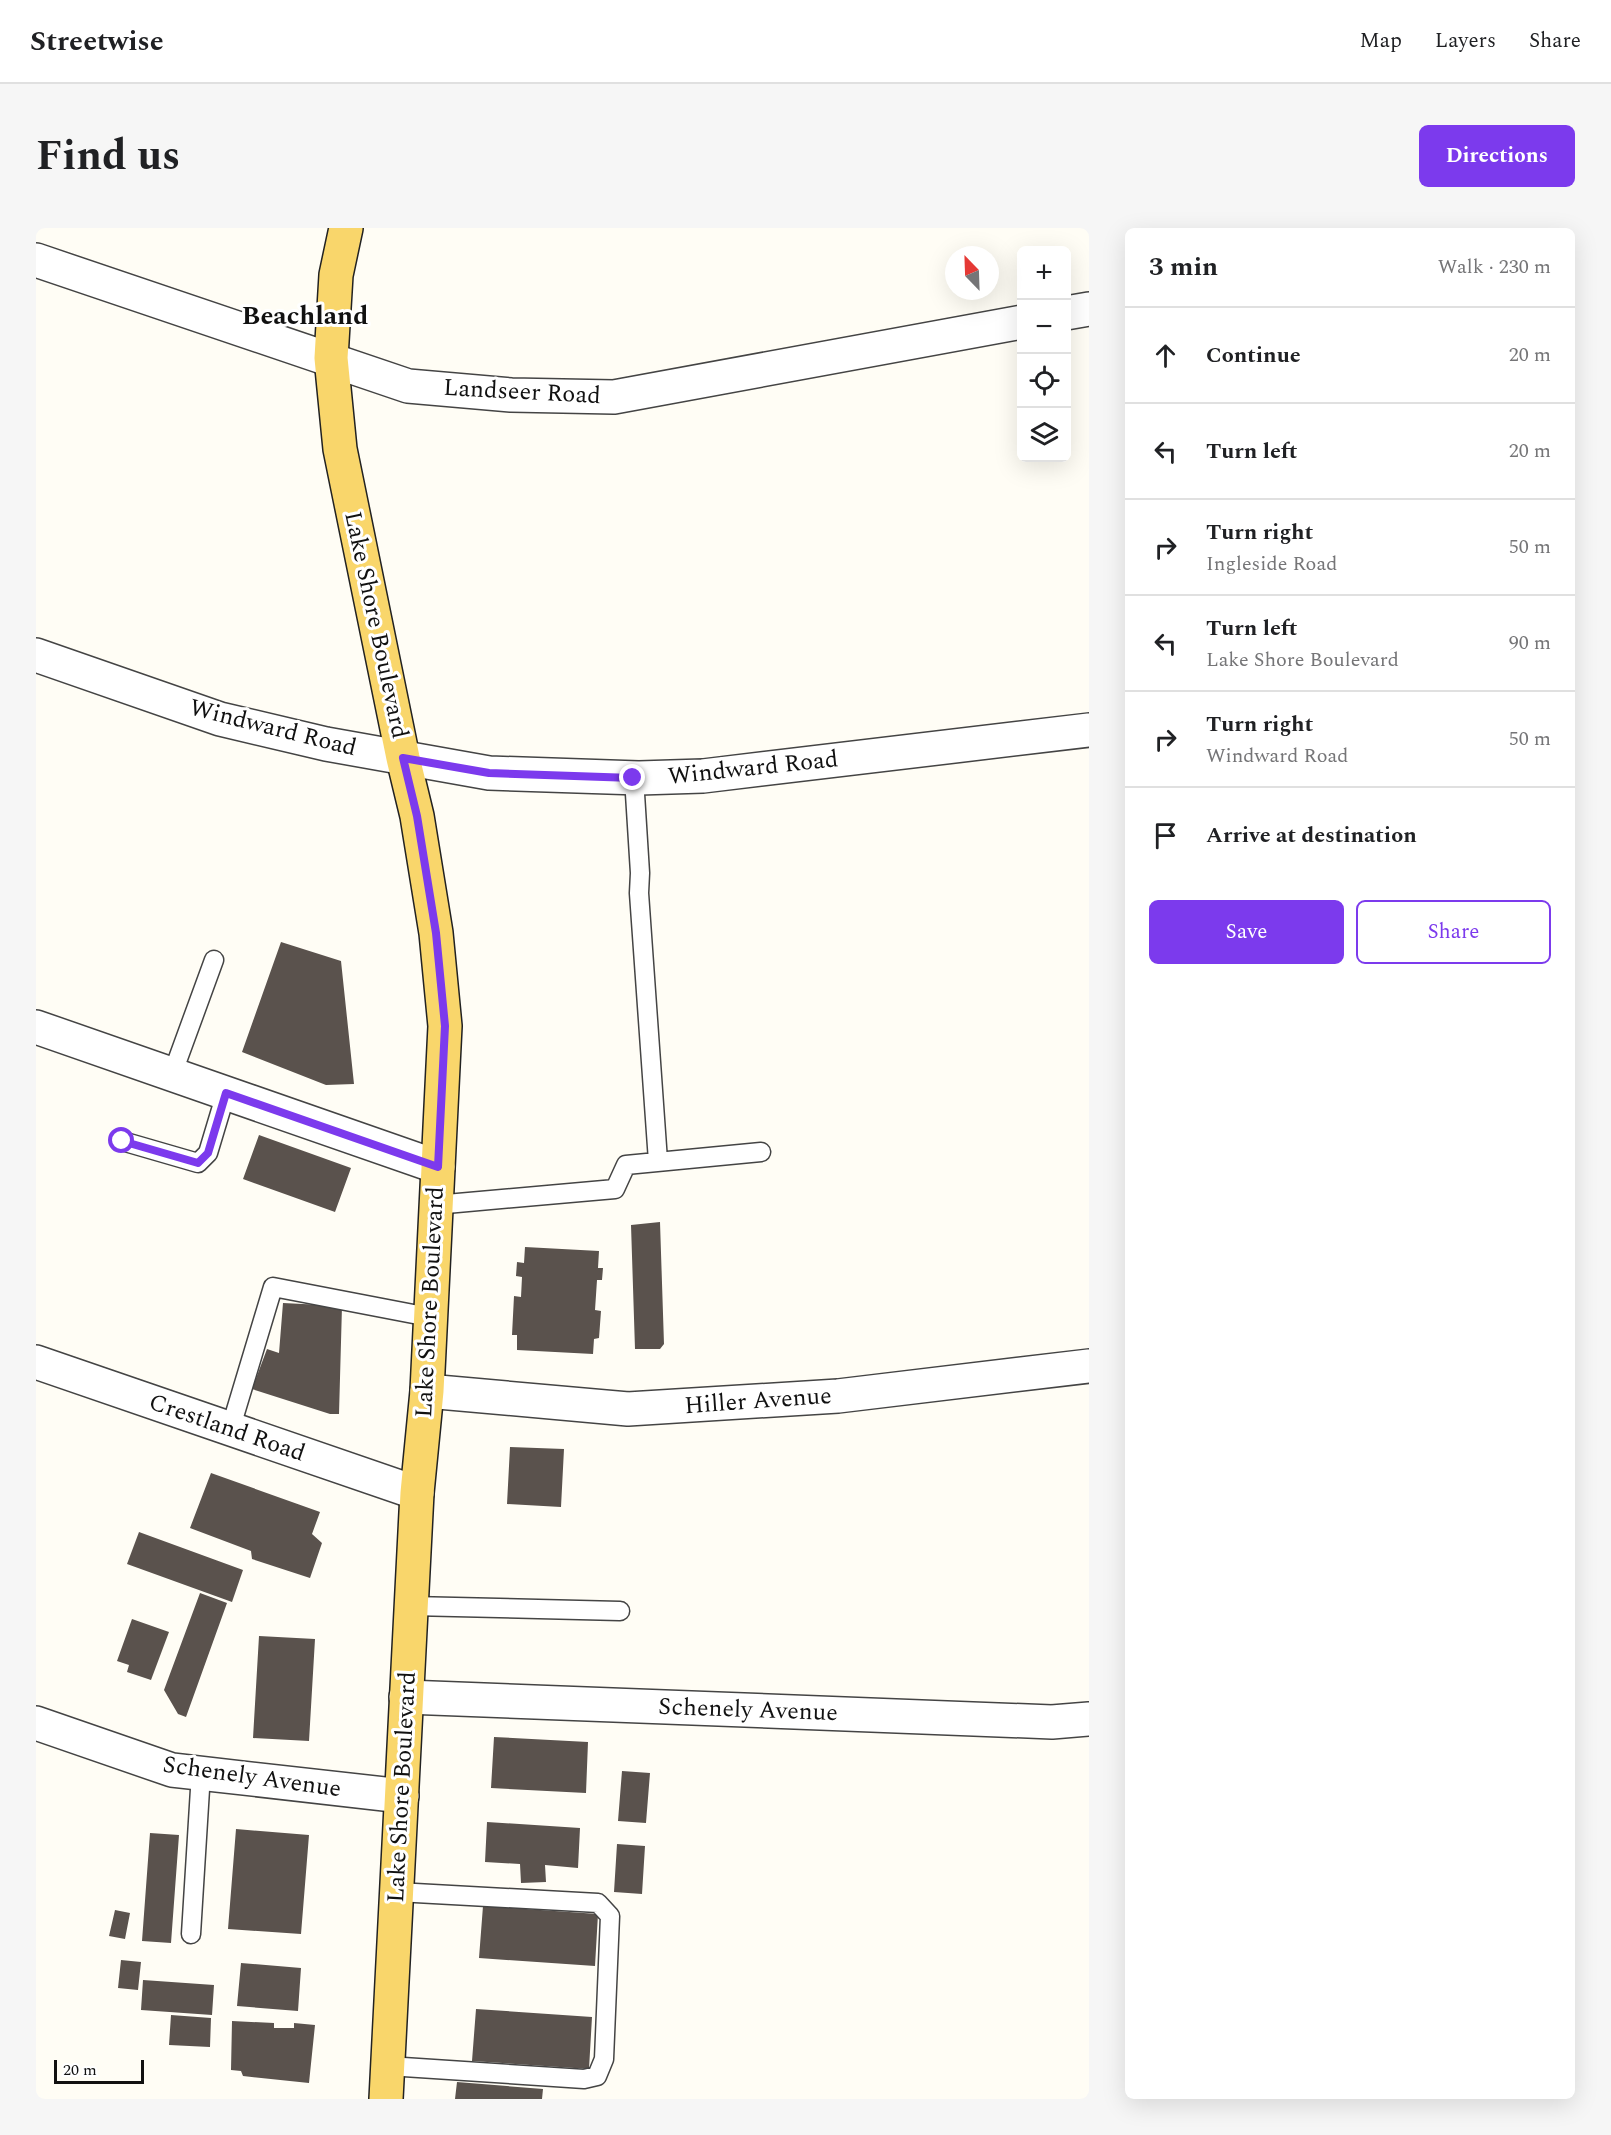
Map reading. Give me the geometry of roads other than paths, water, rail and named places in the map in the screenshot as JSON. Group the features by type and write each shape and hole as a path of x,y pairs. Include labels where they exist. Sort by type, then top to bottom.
{"main road":[{"name":"Lake Shore Boulevard","path":"346,228 336,275 331,358 339,448 417,816 436,933 445,1026 427,1391 417,1493 386,2099"}],"street":[{"name":"Landseer Road","path":"36,260 331,358 408,386 511,395 614,397 1017,323"},
{"path":"1071,312 1089,309"},
{"name":"Windward Road","path":"36,655 220,719 326,744 489,773 633,778 703,776 1089,730"},
{"path":"36,1027 438,1167"},
{"name":"Crestland Road","path":"36,1362 417,1493"},
{"name":"Hiller Avenue","path":"427,1391 628,1409 838,1396 1089,1366"},
{"name":"Schenely Avenue","path":"406,1697 1052,1722 1089,1719"},
{"name":"Schenely Avenue","path":"36,1724 172,1770 402,1796"}],"lane":[{"path":"633,778 658,1161"},
{"path":"172,1075 214,960"},
{"path":"122,1141 198,1163 208,1153 226,1093"},
{"path":"435,1205 615,1189 626,1165 761,1152"},
{"path":"230,1430 273,1287 429,1317"},
{"path":"411,1606 620,1611"},
{"path":"191,1934 201,1773"},
{"path":"388,2066 584,2079 597,2076 604,2059 610,1916 598,1903 397,1892"}],"district":[{"name":"Beachland","path":"305,316"}]}
